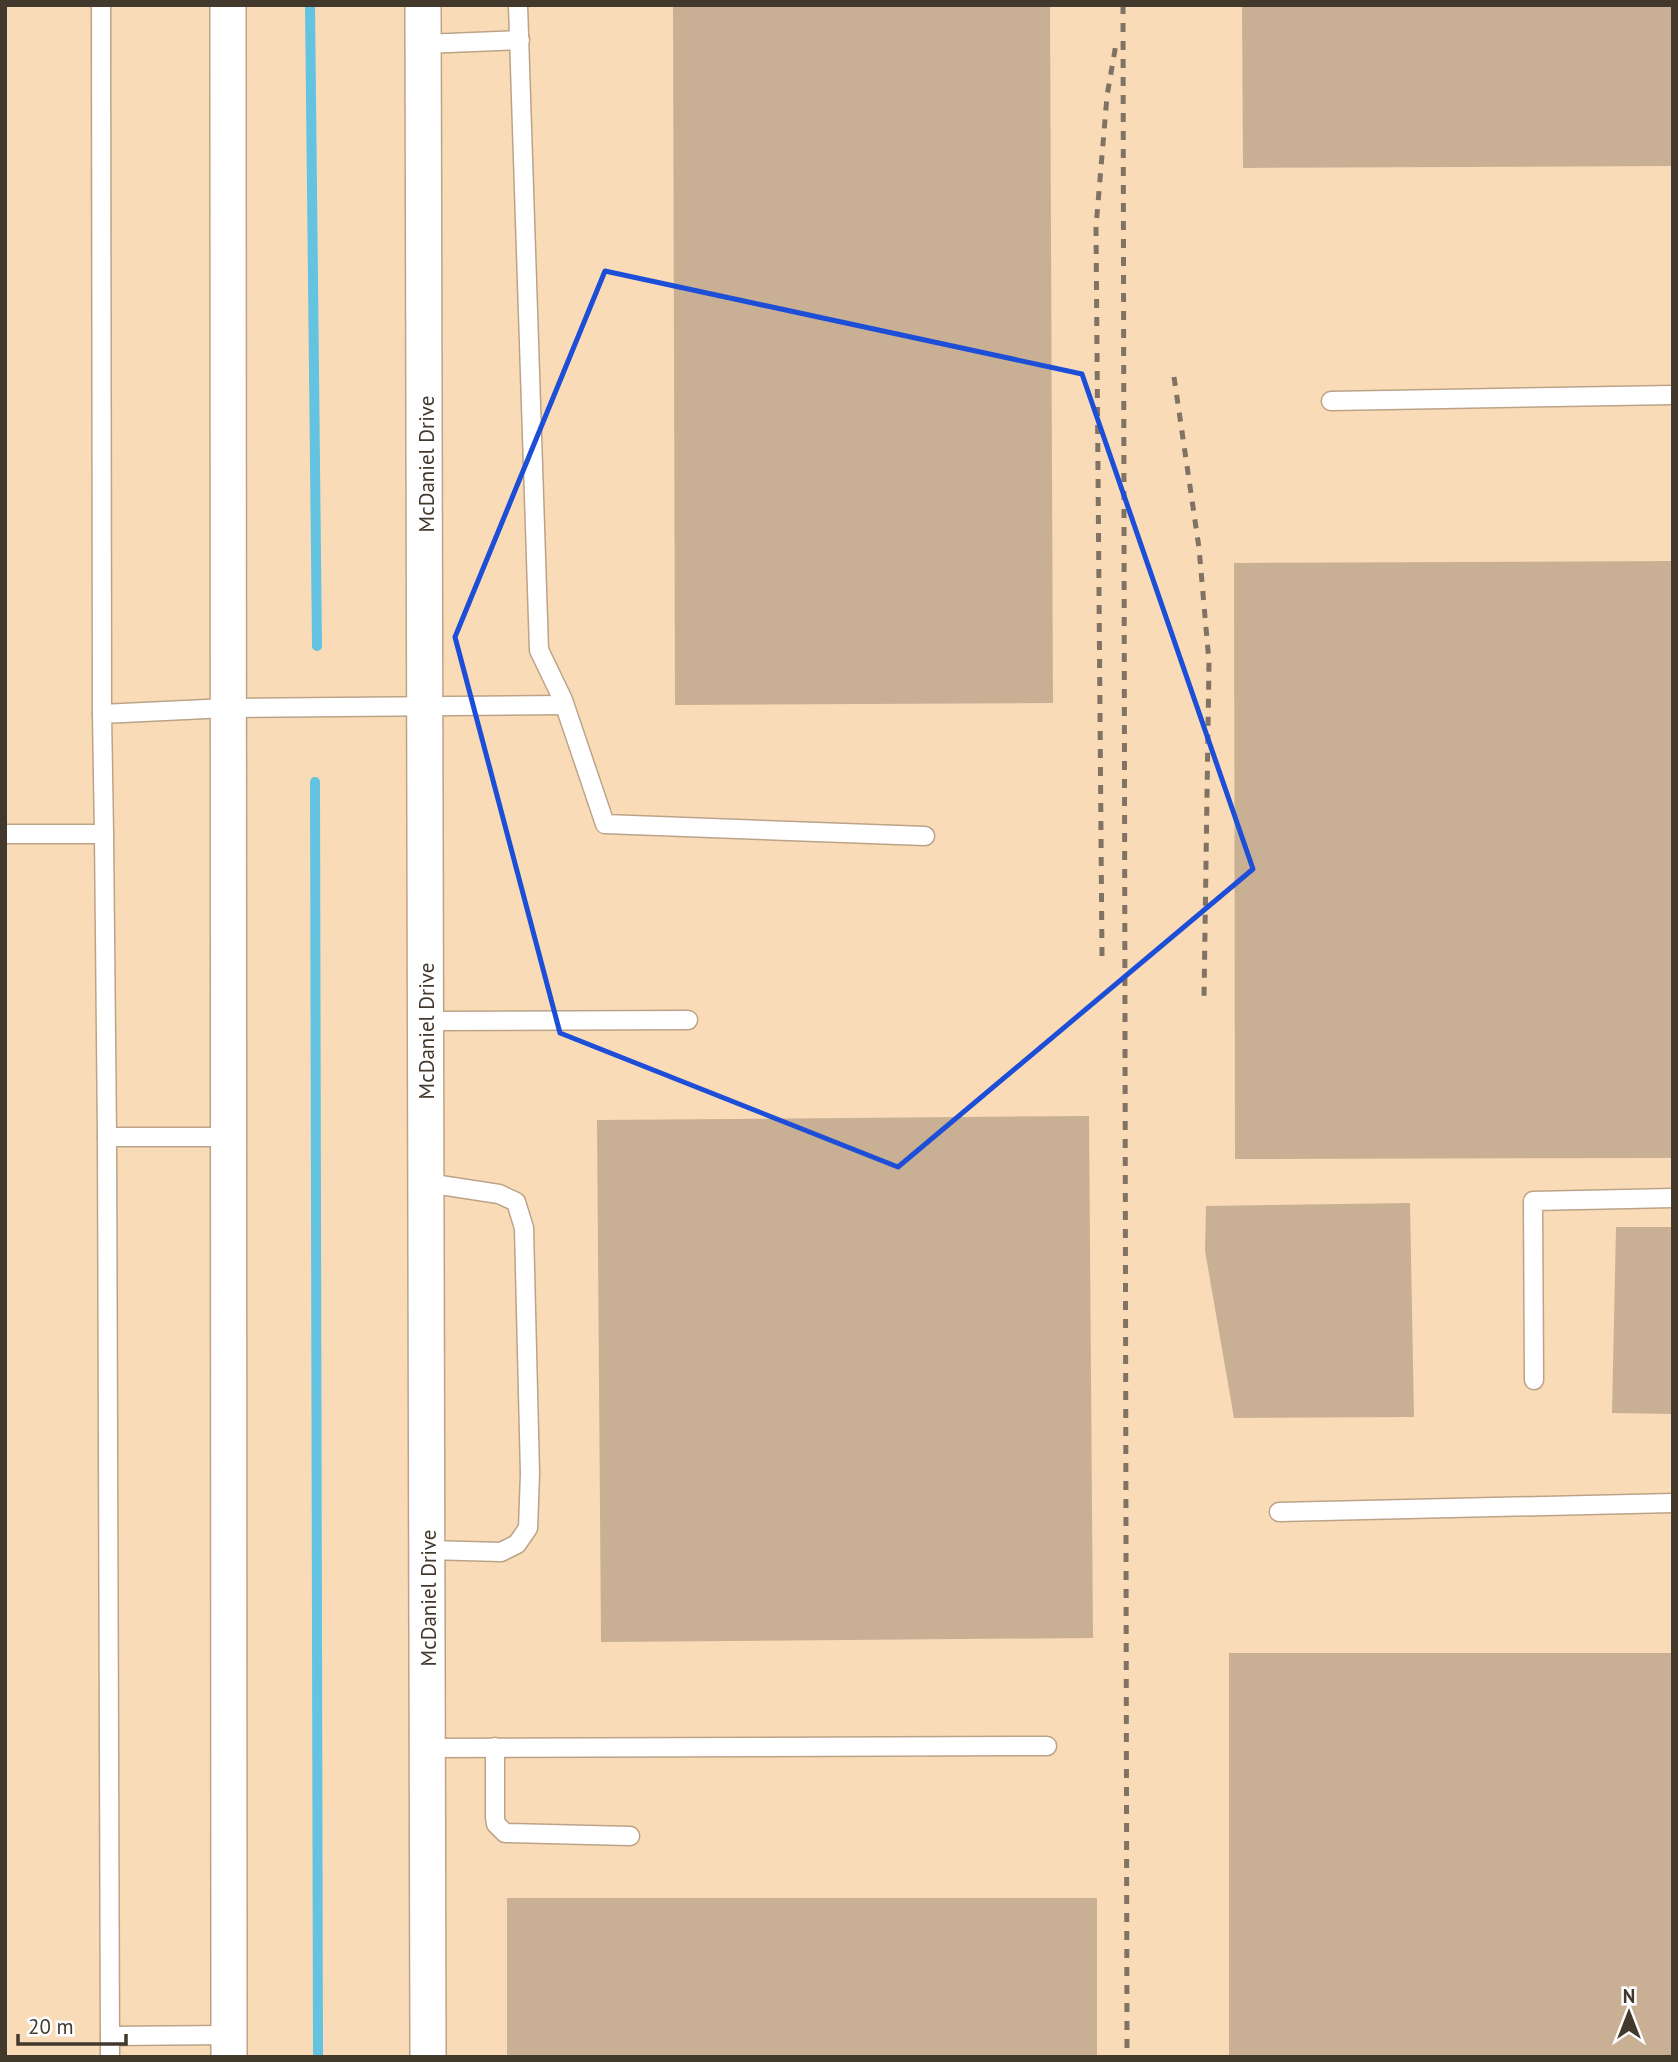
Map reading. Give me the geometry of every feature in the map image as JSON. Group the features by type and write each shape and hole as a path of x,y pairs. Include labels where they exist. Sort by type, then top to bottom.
{"street":[{"path":"228,5 229,2046"},
{"name":"McDaniel Drive","path":"423,5 428,2057"}],"lane":[{"path":"101,5 102,714 107,1137 110,2057"},
{"path":"518,5 539,650 564,705 605,824 925,836"},
{"path":"424,44 520,40"},
{"path":"1331,401 1673,395"},
{"path":"102,714 227,708 426,704 564,705"},
{"path":"5,834 104,834"},
{"path":"426,1021 688,1020"},
{"path":"107,1137 228,1137"},
{"path":"426,1183 499,1194 516,1202 524,1228 530,1474 527,1528 517,1544 501,1552 428,1550"},
{"path":"1534,1380 1533,1201 1673,1198"},
{"path":"1279,1512 1673,1503"},
{"path":"428,1748 1047,1746"},
{"path":"495,1747 495,1817 496,1824 505,1833 629,1836"},
{"path":"110,2036 229,2046"}],"highlighted area":[{"path":"605,271 1082,374 1253,869 898,1167 560,1033 455,637"}],"shaded area":[{"path":"5,5 1673,5 1673,2057 5,2057"}],"building":[{"path":"673,5 1050,5 1053,703 675,705"},
{"path":"1242,5 1673,5 1673,166 1243,168"},
{"path":"1673,561 1673,1158 1235,1159 1234,563"},
{"path":"1089,1116 1093,1638 601,1642 597,1120"},
{"path":"1410,1203 1414,1417 1234,1418 1205,1251 1206,1206"},
{"path":"1616,1227 1673,1227 1673,1414 1612,1413"},
{"path":"1229,1653 1673,1653 1673,2057 1229,2057"},
{"path":"507,1898 1097,1898 1097,2057 507,2057"}],"waterway":[{"path":"310,5 317,646"},
{"path":"315,782 318,2057"}],"railway":[{"path":"1123,5 1127,2057"},
{"path":"1102,956 1096,227 1107,96 1116,44"},
{"path":"1174,377 1199,548 1209,662 1204,998"}]}
